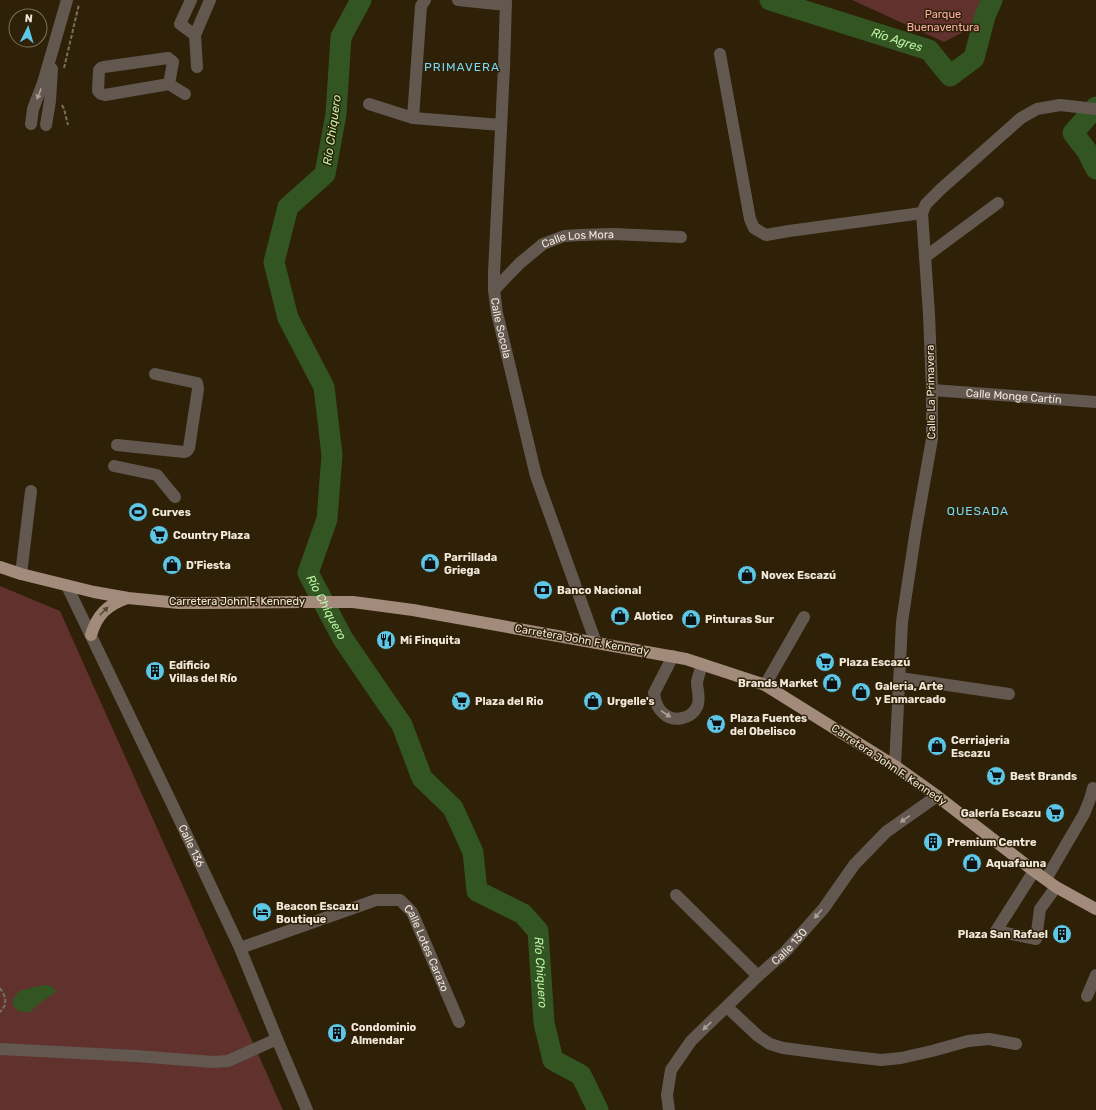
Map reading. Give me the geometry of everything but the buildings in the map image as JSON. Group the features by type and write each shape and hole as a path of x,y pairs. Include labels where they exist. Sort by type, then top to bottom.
{"main road":[{"name":"Carretera John F. Kennedy","path":"0,567 20,574 67,586 128,598 179,603 353,602 413,610 686,659 765,685 895,766 937,796 1056,887 1096,909"},
{"path":"91,635 94,625 100,615 108,607 128,598"}],"street":[{"path":"31,124 33,109 43,83 67,0"},
{"path":"191,0 180,24 195,35"},
{"path":"198,67 195,35 210,0"},
{"path":"413,118 421,6 425,0"},
{"path":"458,0 506,2"},
{"name":"Calle Socola","path":"506,2 494,273 494,290 497,313 536,476 596,643"},
{"path":"46,125 50,101 54,44"},
{"path":"720,54 750,219 754,228 766,235 922,213 926,204 941,189 1021,118 1037,109 1060,105 1096,109"},
{"path":"169,84 173,62 168,58 104,67 100,68 99,70 98,91 101,94 105,95 169,84 184,94"},
{"path":"369,104 413,118 501,126"},
{"path":"925,257 998,203"},
{"name":"Calle La Primavera","path":"895,766 902,622 916,529 932,440 929,314 922,213"},
{"name":"Calle Los Mora","path":"494,290 520,263 543,244 564,236 613,234 681,237"},
{"path":"117,445 184,452 189,448 198,389 197,383 155,374"},
{"name":"Calle Monge Cartín","path":"932,390 1096,402"},
{"path":"114,466 157,476 175,497"},
{"path":"20,574 31,491"},
{"name":"Calle 136","path":"67,586 240,948 307,1110"},
{"path":"765,685 804,617"},
{"path":"673,656 654,693 658,707 663,714 672,718 688,716 693,713 698,705 697,683 702,664"},
{"path":"900,678 1009,694"},
{"path":"1046,879 1084,814 1093,788"},
{"name":"Calle 130","path":"669,1110 667,1095 671,1070 691,1040 785,952 824,908 854,865 886,832 937,796"},
{"path":"1034,871 996,931 1036,939 1040,909 1056,887"},
{"path":"676,895 758,976"},
{"name":"Calle Lotes Carazo","path":"240,948 376,900 400,900 412,912 459,1022"},
{"path":"1087,996 1096,975"},
{"path":"727,1007 758,1036 770,1044 783,1048 837,1055 881,1060 901,1058 924,1053 968,1041 989,1039 1016,1044"},
{"path":"0,1049 136,1056 213,1062 228,1060 277,1040"}],"path":[{"path":"64,70 80,0"},
{"path":"59,101 64,109 68,125"},
{"path":"0,988 6,997 6,1005 0,1012"}],"green space":[{"name":"Parque Buenaventura","path":"852,0 983,0 969,29 944,42"},
{"path":"0,586 60,611 283,1110 0,1110"}],"shaded area":[{"path":"46,985 51,986 56,992 37,1005 30,1012 24,1012 15,1008 13,1000 19,991"}],"waterway":[{"name":"Río Chiquero","path":"361,0 341,37 336,114 325,174 288,207 274,262 288,318 324,387 332,455 327,519 308,573 343,639 402,725 422,778 453,808 473,852 477,891 523,914 538,931 544,1023 553,1060 581,1075 598,1110"},
{"name":"Río Agres","path":"770,0 929,50 950,76 974,58 985,16 992,0"},
{"name":"Río Agres","path":"1096,107 1073,133 1087,151 1096,169"}],"place":[{"name":"Curves","path":"138,512"},
{"name":"Country Plaza","path":"159,535"},
{"name":"Parrillada Griega","path":"430,563"},
{"name":"D'Fiesta","path":"172,565"},
{"name":"Novex Escazú","path":"747,575"},
{"name":"Banco Nacional","path":"543,590"},
{"name":"Alotico","path":"620,616"},
{"name":"Pinturas Sur","path":"691,619"},
{"name":"Mi Finquita","path":"386,640"},
{"name":"Plaza Escazú","path":"825,662"},
{"name":"Edificio Villas del Río","path":"155,671"},
{"name":"Brands Market","path":"832,683"},
{"name":"Galeria, Arte y Enmarcado","path":"861,692"},
{"name":"Plaza del Rio","path":"461,701"},
{"name":"Urgelle's","path":"593,701"},
{"name":"Plaza Fuentes del Obelisco","path":"716,724"},
{"name":"Cerriajeria Escazu","path":"937,746"},
{"name":"Best Brands","path":"996,776"},
{"name":"Galería Escazu","path":"1055,813"},
{"name":"Premium Centre","path":"933,842"},
{"name":"Aquafauna","path":"972,863"},
{"name":"Beacon Escazu Boutique","path":"262,912"},
{"name":"Plaza San Rafael","path":"1062,934"},
{"name":"Condominio Almendar","path":"337,1033"}],"district":[{"name":"PRIMAVERA","path":"462,67"},
{"name":"QUESADA","path":"978,511"}]}
